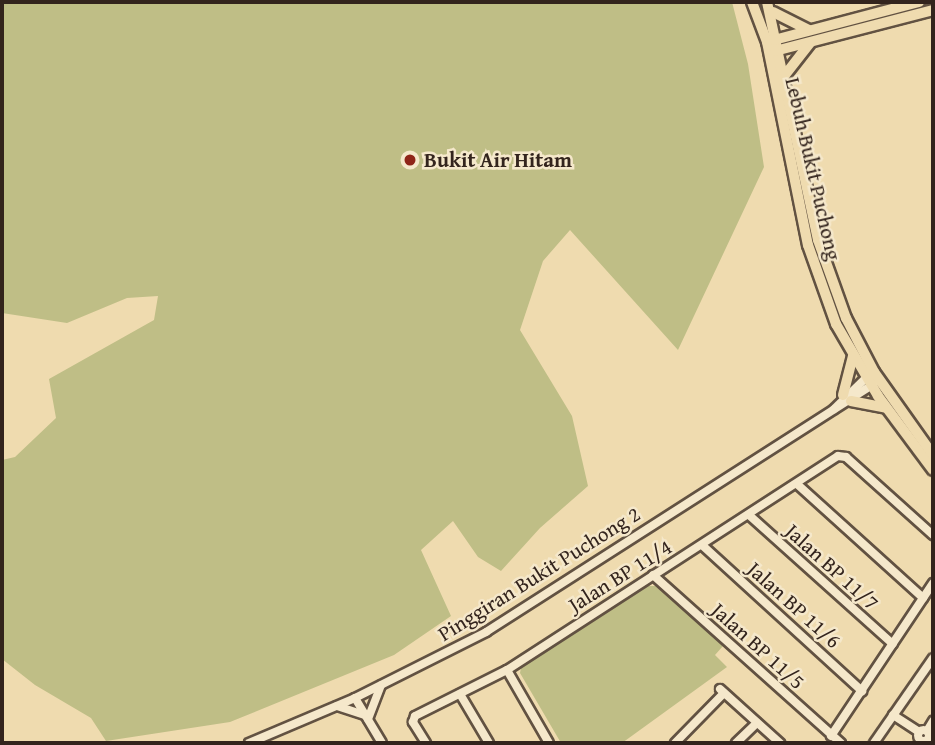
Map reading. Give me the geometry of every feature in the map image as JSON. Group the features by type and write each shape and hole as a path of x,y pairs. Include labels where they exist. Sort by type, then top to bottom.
{"main road":[{"name":"Lebuh Bukit Puchong","path":"752,2 768,47 807,245 836,324 853,356 933,455"},
{"name":"Lebuh Bukit Puchong","path":"767,2 773,12 818,240 846,318 886,408 933,470"},
{"path":"785,75 812,36 919,2"},
{"path":"768,47 929,8"},
{"path":"773,12 812,36"},
{"path":"853,356 847,398 886,408"}],"street":[{"name":"Pinggiran Bukit Puchong 2","path":"249,743 355,698 486,632 834,409 873,379"},
{"name":"Jalan BP 11/4","path":"426,743 413,718 507,670 842,455 933,535"},
{"path":"797,484 923,598"},
{"name":"Jalan BP 11/7","path":"749,515 893,644"},
{"name":"Jalan BP 11/6","path":"702,545 862,691"},
{"name":"Jalan BP 11/5","path":"653,575 841,743"},
{"path":"831,736 933,583"},
{"path":"874,743 933,658"},
{"path":"507,670 549,743"},
{"path":"367,717 381,685"},
{"path":"674,743 722,691 780,743"},
{"path":"460,694 489,743"},
{"path":"355,698 382,743"},
{"path":"337,706 367,717"},
{"path":"893,715 921,736 933,721"},
{"path":"736,743 757,723"}],"shaded area":[{"path":"2,2 732,2 748,64 764,167 678,350 570,230 543,261 520,330 572,416 588,486 540,528 501,571 478,557 453,521 421,550 451,616 394,655 230,722 106,741 91,718 35,685 2,659 2,460 15,457 56,418 49,379 154,320 158,296 127,298 67,323 2,313"},
{"path":"648,586 658,586 723,646 715,655 727,667 622,743 561,743 520,673 521,668"}],"place":[{"name":"Bukit Air Hitam","path":"410,160"}]}
